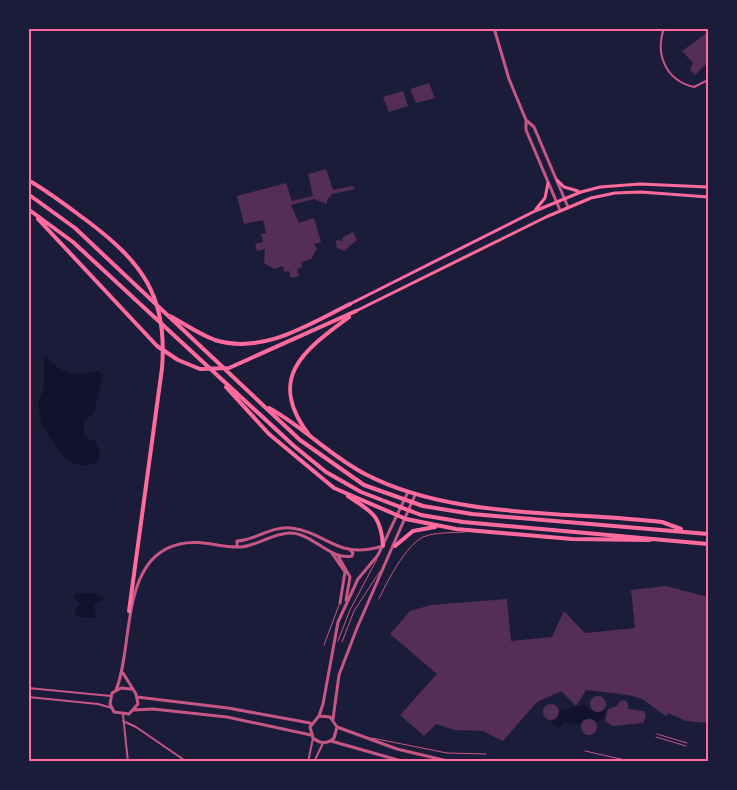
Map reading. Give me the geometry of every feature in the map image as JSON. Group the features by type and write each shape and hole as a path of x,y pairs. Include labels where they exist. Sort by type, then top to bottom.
{"highway":[{"path":"28,180 54,196 124,251 141,270 159,307 164,339 162,368 129,611"},
{"path":"28,194 75,228 300,440 363,485 423,506 472,514 708,534"},
{"path":"29,209 157,346 194,367 216,370 229,368 356,311"},
{"path":"29,209 73,242 294,446 326,472 360,492 421,515 463,522 708,544"},
{"path":"164,313 217,340 260,343 285,336 350,304"},
{"path":"313,441 291,406 291,374 307,350 356,311"},
{"path":"223,382 237,402 269,435 334,488 375,515 381,530 383,546"},
{"path":"264,405 279,413 313,441 366,475 415,495 476,506 662,522 688,532"},
{"path":"334,488 406,519 473,531 612,541 661,539"},
{"path":"395,546 413,531 441,526"}],"main road":[{"path":"556,180 564,187 581,192"},
{"path":"535,211 545,198 548,183"},
{"path":"350,304 535,211 581,192 600,187 631,184 708,187"},
{"path":"356,311 568,207 615,193 708,196"}],"street":[{"path":"494,28 509,79 526,120 526,130 560,210"},
{"path":"664,28 660,53 662,62 674,77 694,87 708,80"},
{"path":"526,120 534,127 568,207"},
{"path":"345,604 358,579 378,555 399,516 408,492"},
{"path":"331,741 336,735 337,727 333,719 339,675 415,495"},
{"path":"237,547 237,541 274,529 288,528 335,547 368,550 383,546"},
{"path":"112,708 111,696 123,673 129,611 147,565 162,551 191,542 237,547 291,533 308,535 337,555 350,577 345,604 333,640 329,679 319,716 311,723"},
{"path":"337,555 350,557 353,553 349,549"},
{"path":"330,550 345,573 340,603"},
{"path":"123,673 137,697 311,723"},
{"path":"28,688 111,696"},
{"path":"116,690 121,688 131,690"},
{"path":"28,697 98,704 112,708 123,715"},
{"path":"135,710 137,697"},
{"path":"123,715 144,708 264,724 312,737 323,743 331,741 405,762"},
{"path":"123,715 128,762"},
{"path":"319,716 333,719"},
{"path":"123,721 136,727 188,762"},
{"path":"308,762 312,737 311,723"},
{"path":"337,727 349,733 433,759 452,762"},
{"path":"314,762 323,743"}],"lane":[{"path":"379,599 408,550 417,541 429,535 473,531"},
{"path":"338,641 378,555"},
{"path":"342,642 354,611 383,567"},
{"path":"324,645 340,603"},
{"path":"349,733 432,751 486,754"},
{"path":"657,734 687,743"},
{"path":"656,737 686,746"},
{"path":"585,751 634,762"}],"shaded area":[{"path":"44,356 57,367 73,374 97,371 103,375 94,413 84,421 84,437 95,441 100,453 98,462 81,466 65,459 42,426 38,405 44,387"},
{"path":"76,593 94,593 103,597 102,601 94,604 96,618 77,617 74,613 80,604 75,598"},
{"path":"584,705 596,713 606,710 603,719 597,722 592,719 583,719 579,725 564,721 560,728 553,725 552,721 561,710"}],"building":[{"path":"708,32 708,62 695,75 690,70 693,63 682,51"},
{"path":"429,83 435,98 416,103 410,89"},
{"path":"403,91 408,106 389,112 383,97"},
{"path":"326,169 333,190 353,186 355,189 332,194 327,204 314,199 291,205 299,223 314,218 321,242 314,244 317,249 311,259 301,262 302,267 297,269 299,276 291,278 289,271 284,272 283,266 274,269 264,263 265,249 257,251 255,244 263,242 261,234 266,233 263,220 244,224 237,196 286,183 292,201 313,196 308,174"},
{"path":"353,232 357,240 344,251 337,248 336,240 343,241 342,238"},
{"path":"666,586 708,597 708,723 686,721 668,713 666,716 642,699 628,695 586,690 576,706 561,691 537,702 503,741 483,731 455,730 436,724 424,736 400,715 437,674 390,634 410,611 431,605 507,599 511,641 552,637 564,611 585,633 635,628 631,590"},
{"path":"595,696 601,696 606,704 604,710 595,712 590,707 590,701"},
{"path":"625,700 628,703 628,709 644,711 646,717 643,723 613,726 605,721 608,709"},
{"path":"548,704 554,704 559,712 557,718 548,720 543,715 543,709"},
{"path":"586,719 592,719 597,727 595,733 586,735 581,730 581,724"}]}
